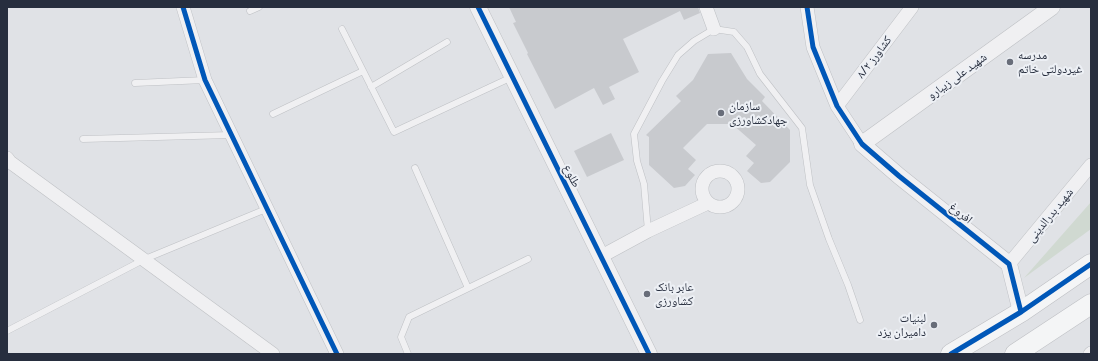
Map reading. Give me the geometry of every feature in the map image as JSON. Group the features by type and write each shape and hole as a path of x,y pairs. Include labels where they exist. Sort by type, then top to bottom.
{"main road":[{"path":"951,354 1021,312 1091,264"},
{"path":"1015,354 1091,304"}],"street":[{"path":"183,7 205,80 337,354"},
{"name":"طلوع","path":"478,7 649,354"},
{"path":"706,7 714,29"},
{"path":"807,7 813,47 837,106 862,144"},
{"name":"کشاورز ۸/۲","path":"837,106 912,7"},
{"name":"شهید علی زیبارو","path":"862,144 1052,7"},
{"name":"افروغ","path":"862,144 899,176 1009,264"},
{"path":"7,158 10,162 145,259 273,354"},
{"name":"شهید بدرالدینی","path":"1009,264 1091,165"},
{"path":"600,257 648,231 708,203"},
{"path":"1009,264 1021,312"}],"lane":[{"path":"250,11 260,7"},
{"path":"342,29 394,132 512,77"},
{"path":"648,231 644,184 637,161 634,134 662,81 678,55 694,40 714,29 734,32 747,47 760,74 802,128 810,185 860,320"},
{"path":"370,86 447,42"},
{"path":"273,114 363,71"},
{"path":"135,82 205,80"},
{"path":"83,139 231,135"},
{"path":"415,168 468,288"},
{"path":"7,331 145,259 266,209"},
{"path":"408,354 401,337 409,317 528,259"}],"shaded area":[{"path":"1091,202 1091,229 1024,278"}],"building":[{"path":"509,7 698,7 700,13 684,20 680,11 623,39 639,72 609,87 615,99 603,105 594,88 555,109 513,23 516,22"},
{"name":"سازمان جهادکشاورزی","path":"731,53 747,79 765,97 762,101 790,130 790,162 770,182 761,183 747,171 754,163 746,156 756,145 732,124 707,124 683,148 696,160 688,169 695,175 685,186 674,188 649,165 649,137 646,135 681,101 676,96 693,80 708,54"},
{"path":"611,133 624,160 587,177 574,151"}],"cycle path":[{"path":"183,7 205,80 337,354"},
{"path":"478,7 649,354"},
{"path":"807,7 813,47 837,106 862,144 899,176 1009,264 1021,312"},
{"path":"951,354 1021,312 1091,264"}],"place":[{"name":"مدرسه غیردولتی خاتم","path":"1010,62"},
{"name":"سازمان جهادکشاورزی","path":"721,113"},
{"name":"عابر بانک کشاورزی","path":"647,294"},
{"name":"لبنیات دامیران یزد","path":"934,325"}]}
